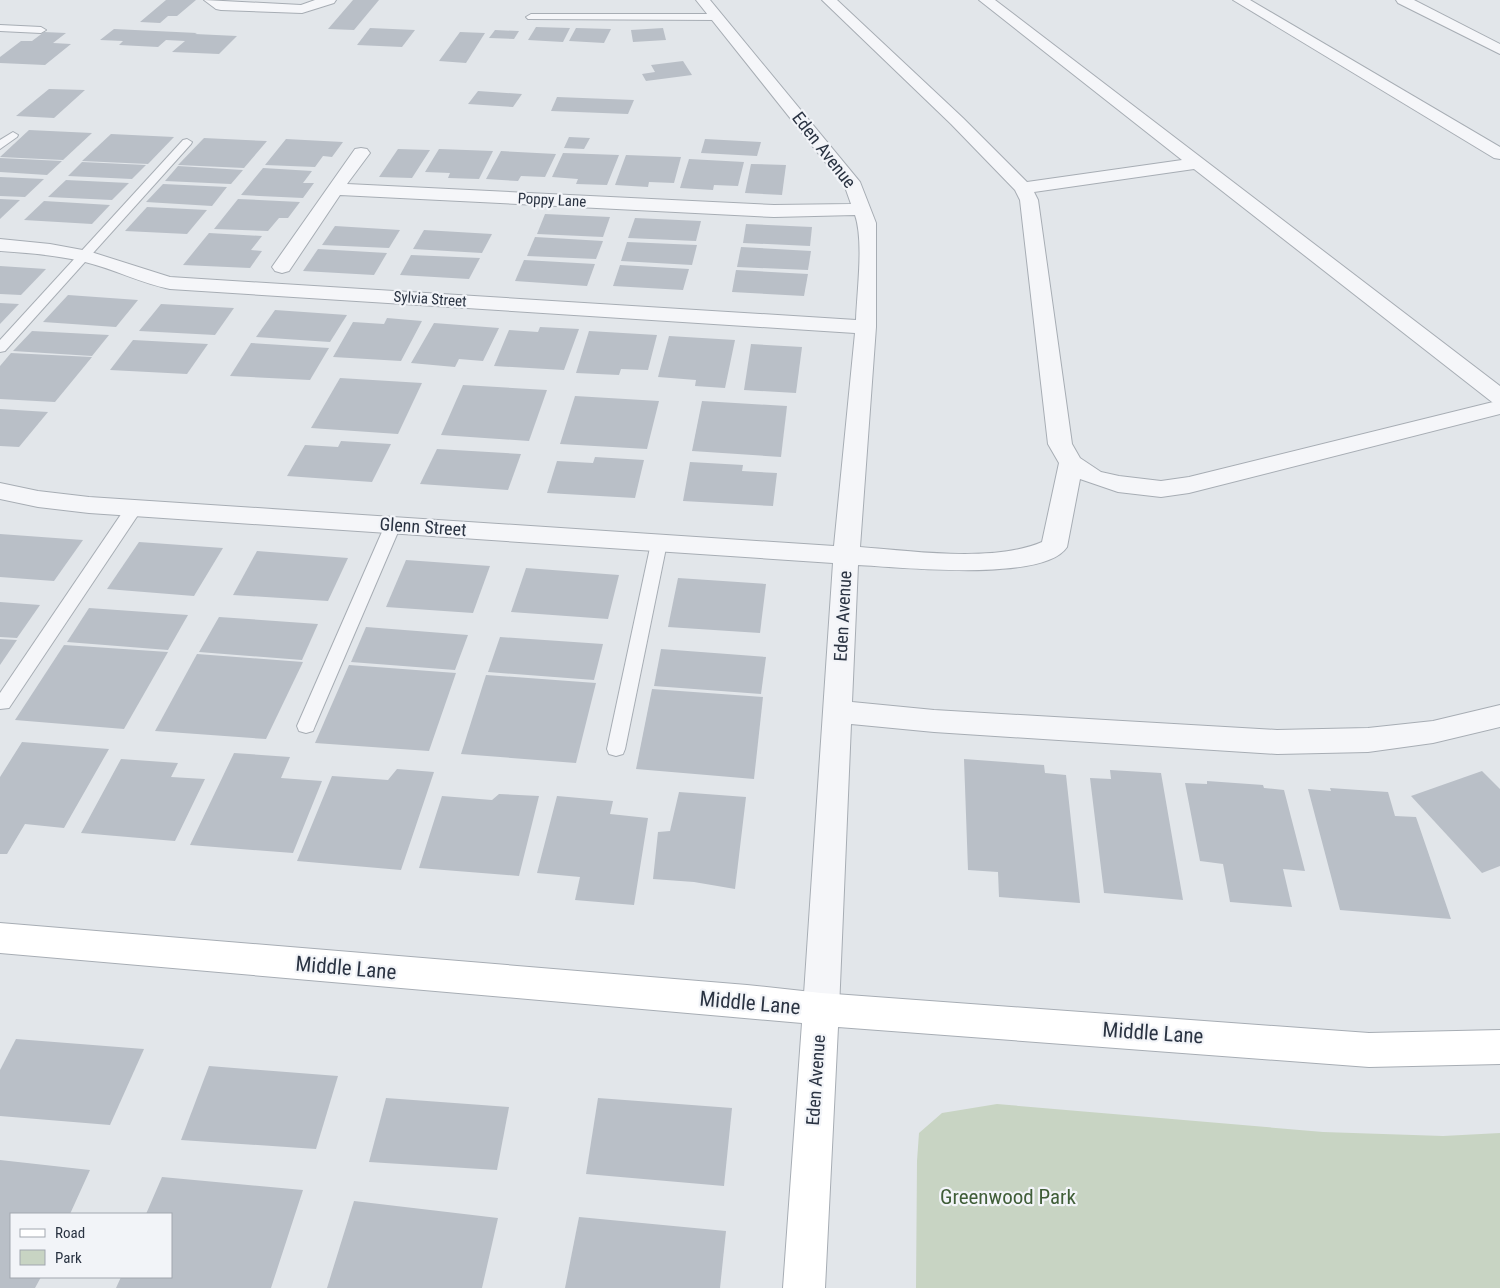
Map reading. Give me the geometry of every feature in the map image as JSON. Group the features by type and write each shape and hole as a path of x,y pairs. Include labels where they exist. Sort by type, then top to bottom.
{"street":[{"path":"210,0 221,6 302,9 328,0"},
{"path":"829,0 957,121 1023,188 1029,200 1060,444 1071,463 1093,477 1118,484 1160,489 1189,485 1500,408"},
{"path":"986,0 1500,397"},
{"path":"1240,0 1500,154"},
{"path":"1403,0 1500,50"},
{"name":"Eden Avenue","path":"710,9 854,186 867,223 866,326 846,556 804,1288"},
{"path":"282,267 361,153"},
{"path":"1023,188 1197,163"},
{"name":"Poppy Lane","path":"335,189 774,211 862,209"},
{"name":"Sylvia Street","path":"0,245 62,250 124,268 151,280 170,283 866,326"},
{"name":"Glenn Street","path":"0,491 38,499 134,508 846,556 989,562 1033,556 1054,547 1071,463"},
{"path":"837,712 934,721 1277,742 1368,740 1424,733 1500,716"},
{"name":"Middle Lane","path":"0,938 747,1001 821,1009 1369,1050 1500,1047"}],"lane":[{"path":"531,17 710,9"},
{"path":"0,28 41,30"},
{"path":"0,146 12,135"},
{"path":"0,348 187,142"},
{"path":"3,703 134,508"},
{"path":"306,726 393,526"},
{"path":"616,749 659,543"}],"green space":[{"name":"Greenwood Park","path":"997,1104 1323,1132 1443,1136 1500,1133 1500,1288 916,1288 919,1133 942,1113"}],"building":[{"path":"166,0 196,0 177,16 168,16 160,23 140,22"},
{"path":"353,0 379,0 354,30 328,29"},
{"path":"536,27 570,28 563,42 528,40"},
{"path":"370,28 415,30 402,47 357,45"},
{"path":"576,28 611,29 604,43 569,41"},
{"path":"663,28 666,40 633,42 631,30"},
{"path":"114,29 237,36 219,54 172,52 185,41 166,40 158,47 119,45 123,41 100,40"},
{"path":"495,30 519,31 514,39 489,38"},
{"path":"44,32 66,33 53,43 71,44 45,65 0,63 0,57 21,41 32,41"},
{"path":"460,32 485,33 466,63 439,61"},
{"path":"683,61 692,75 646,81 642,74 655,72 651,65"},
{"path":"49,89 85,90 54,118 16,116"},
{"path":"478,91 522,94 513,107 468,104"},
{"path":"557,97 634,100 628,114 551,111"},
{"path":"29,130 92,133 63,160 0,157"},
{"path":"111,134 174,137 148,164 82,161"},
{"path":"569,137 590,138 584,149 564,148"},
{"path":"204,138 267,141 244,168 178,165"},
{"path":"286,139 343,142 332,157 323,156 315,167 265,165"},
{"path":"705,139 761,142 757,156 701,153"},
{"path":"398,149 430,150 412,178 379,177"},
{"path":"439,149 493,151 479,179 448,178 450,173 425,172"},
{"path":"501,151 556,154 545,177 521,176 518,181 486,179"},
{"path":"563,153 619,155 607,185 576,184 578,179 552,177"},
{"path":"626,155 681,157 674,183 649,182 648,187 615,185"},
{"path":"0,158 62,161 47,175 0,172"},
{"path":"689,159 744,162 738,186 714,185 713,190 680,188"},
{"path":"82,162 146,165 132,179 68,176"},
{"path":"751,164 786,165 782,195 745,193"},
{"path":"178,166 243,170 231,184 165,181"},
{"path":"263,168 312,171 303,183 314,183 303,198 241,195"},
{"path":"0,177 44,179 25,197 0,196"},
{"path":"66,180 129,183 112,200 48,197"},
{"path":"163,184 227,187 212,206 146,202"},
{"path":"0,199 20,200 0,219"},
{"path":"238,199 300,202 288,218 279,218 268,231 214,229"},
{"path":"44,201 110,205 92,224 24,220"},
{"path":"147,207 207,210 187,234 125,231"},
{"path":"545,214 610,217 603,237 537,234"},
{"path":"635,218 701,221 696,241 628,238"},
{"path":"746,224 812,227 810,246 743,243"},
{"path":"335,226 400,230 389,248 322,245"},
{"path":"424,230 492,234 482,253 413,249"},
{"path":"209,233 262,236 251,250 262,251 250,268 183,265"},
{"path":"535,237 603,241 596,259 527,256"},
{"path":"627,242 697,245 692,265 621,261"},
{"path":"741,247 811,251 808,270 737,267"},
{"path":"318,249 387,253 374,275 303,271"},
{"path":"411,255 480,258 469,279 400,275"},
{"path":"524,260 595,264 587,286 515,281"},
{"path":"620,265 689,269 683,290 613,286"},
{"path":"0,266 46,269 21,295 0,294"},
{"path":"736,270 808,274 804,296 732,292"},
{"path":"68,295 138,300 116,327 43,322"},
{"path":"0,303 19,304 0,324"},
{"path":"161,304 234,308 215,335 139,331"},
{"path":"275,310 347,315 330,342 256,337"},
{"path":"387,318 422,321 401,361 333,357 353,322 384,324"},
{"path":"434,323 499,328 483,361 459,359 455,367 411,363"},
{"path":"540,327 579,329 564,370 494,366 509,330 538,332"},
{"path":"32,331 109,335 92,356 13,351"},
{"path":"589,331 657,335 648,370 621,369 619,375 576,373"},
{"path":"669,336 735,340 725,388 695,386 696,380 658,377"},
{"path":"133,340 208,344 187,374 110,370"},
{"path":"251,343 329,348 310,380 230,376"},
{"path":"751,344 802,347 796,393 744,390"},
{"path":"11,353 92,357 55,402 0,399 0,366"},
{"path":"340,378 422,383 398,434 311,428"},
{"path":"463,385 547,390 529,441 441,435"},
{"path":"575,396 659,401 647,449 560,444"},
{"path":"702,401 787,406 781,457 692,451"},
{"path":"0,409 48,412 19,447 0,446"},
{"path":"341,441 391,444 372,482 287,476 305,445 338,447"},
{"path":"437,449 521,454 508,490 420,484"},
{"path":"595,457 644,460 635,498 547,493 557,461 593,463"},
{"path":"690,462 743,465 742,471 777,473 773,506 683,501"},
{"path":"0,534 83,540 54,581 0,577"},
{"path":"139,542 223,548 194,596 107,589"},
{"path":"257,551 348,558 328,601 233,595"},
{"path":"406,560 490,566 473,613 386,607"},
{"path":"526,568 619,575 608,619 511,612"},
{"path":"678,578 766,584 760,633 668,627"},
{"path":"0,602 40,605 17,638 0,637"},
{"path":"89,608 188,615 168,650 67,642"},
{"path":"219,617 318,624 302,660 199,652"},
{"path":"366,627 468,635 455,670 351,662"},
{"path":"500,637 603,644 594,680 488,672"},
{"path":"0,639 17,640 0,665"},
{"path":"64,645 168,652 124,729 15,720"},
{"path":"661,649 766,657 761,694 654,686"},
{"path":"197,654 303,662 266,739 155,731"},
{"path":"349,665 456,673 429,751 315,743"},
{"path":"486,675 596,683 576,763 461,754"},
{"path":"652,689 763,697 754,779 636,769"},
{"path":"22,742 109,749 64,828 25,824 7,854 0,854 0,777"},
{"path":"234,753 290,757 281,778 322,781 293,853 190,845"},
{"path":"121,759 178,763 171,777 205,779 175,841 81,833"},
{"path":"964,759 1044,765 1045,773 1066,775 1080,903 999,897 998,872 968,870"},
{"path":"397,769 434,772 401,870 297,861 332,776 388,780"},
{"path":"1110,770 1161,773 1183,900 1104,893 1090,778 1111,779"},
{"path":"1482,771 1500,789 1500,866 1482,873 1411,796"},
{"path":"1207,781 1263,785 1264,788 1284,790 1305,871 1283,869 1292,907 1230,902 1223,864 1200,861 1185,783 1207,784"},
{"path":"1330,788 1388,792 1395,816 1416,817 1451,919 1340,910 1308,789 1331,791"},
{"path":"679,792 746,797 735,889 694,882 653,879 658,832 670,831"},
{"path":"499,794 539,796 519,876 419,868 442,796 492,800"},
{"path":"557,796 613,801 610,814 648,818 634,905 575,900 580,877 537,873"},
{"path":"16,1039 144,1049 110,1125 0,1116 0,1070"},
{"path":"209,1066 338,1076 316,1149 181,1140"},
{"path":"386,1098 509,1107 497,1170 369,1162"},
{"path":"598,1098 732,1108 724,1186 586,1174"},
{"path":"0,1160 90,1170 70,1213 10,1213 10,1278 40,1278 35,1288 0,1288"},
{"path":"162,1177 303,1190 271,1288 116,1288 121,1278 172,1278 172,1213 146,1213"},
{"path":"354,1201 498,1218 482,1288 327,1288"},
{"path":"579,1217 726,1231 720,1288 565,1288"}]}
